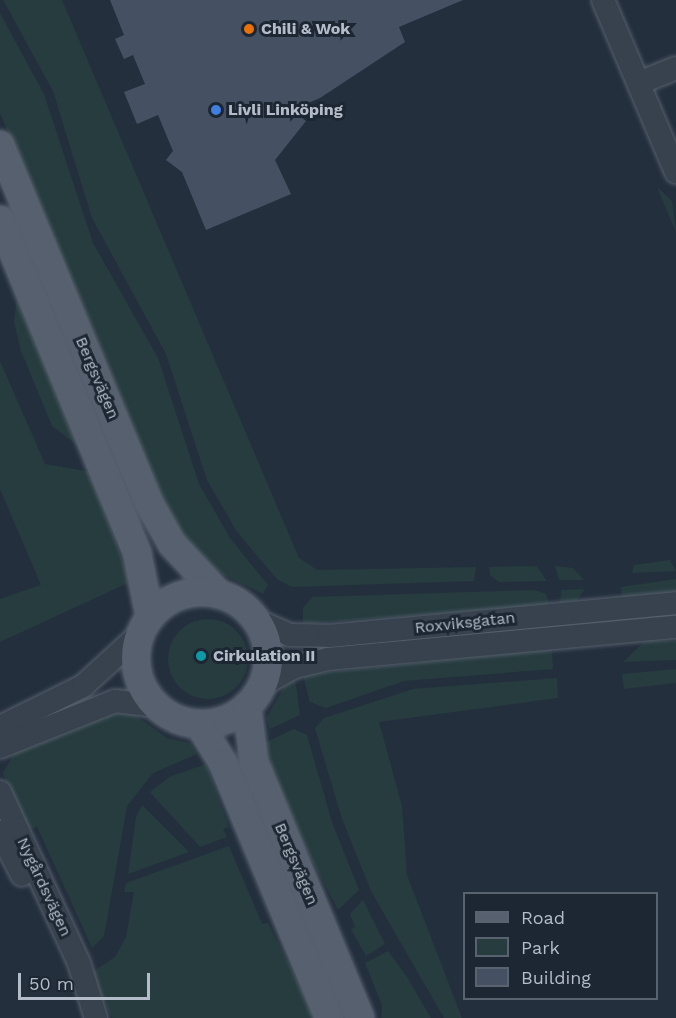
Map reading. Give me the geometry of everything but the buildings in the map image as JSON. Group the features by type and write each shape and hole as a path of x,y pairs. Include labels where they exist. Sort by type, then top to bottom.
{"main road":[{"name":"Bergsvägen","path":"0,145 149,503 172,544 219,594"},
{"name":"Bergsvägen","path":"0,220 137,553 146,626"},
{"path":"219,594 256,620 268,652 255,695 225,720 199,724 157,706 138,672 146,626 181,596 219,594"},
{"name":"Bergsvägen","path":"255,695 255,762 360,1018"},
{"name":"Bergsvägen","path":"199,724 223,763 329,1018"}],"street":[{"path":"603,0 676,172"},
{"path":"639,83 676,68"},
{"name":"Roxviksgatan","path":"256,620 290,635 329,636 676,603"},
{"path":"0,727 92,680 146,626"},
{"name":"Roxviksgatan","path":"255,695 294,667 328,659 676,627"},
{"path":"0,747 115,701 157,706"},
{"path":"0,717 23,714"},
{"name":"Nygårdsvägen","path":"0,792 79,963 95,1018"},
{"name":"Nygårdsvägen","path":"0,832 95,1018"}],"green space":[{"path":"3,0 62,0 299,558 317,570 476,567 474,581 292,587 277,579 237,532 207,480 166,354 92,218 53,91"},
{"path":"0,13 44,94 93,243 158,358 199,484 230,538 268,585 263,594 213,570 190,549 156,492 0,113"},
{"path":"657,187 672,201 676,232"},
{"path":"17,294 80,447 52,426 21,351 14,322"},
{"path":"0,361 45,464 91,472 130,582 0,642 0,599 41,585 0,489"},
{"path":"670,560 676,571 632,573 634,565"},
{"path":"537,566 547,581 499,582 490,575 489,567"},
{"path":"555,566 573,568 584,580 559,580"},
{"path":"676,579 676,592 622,597 621,587"},
{"path":"585,589 577,600 560,603 561,590"},
{"path":"534,590 546,594 550,605 303,624 303,608 312,597"},
{"path":"200,619 216,619 230,625 242,637 248,651 248,667 242,681 230,693 216,699 200,699 186,693 174,681 168,667 168,651 174,637 186,625"},
{"path":"646,640 676,641 676,660 623,662"},
{"path":"552,649 553,669 404,681 326,708 310,702 303,675"},
{"path":"676,669 676,683 624,689 622,674"},
{"path":"295,678 300,715 270,729 266,718 286,684"},
{"path":"557,678 558,698 379,722 402,806 407,875 462,1018 444,1018 371,891 342,819 315,728 324,718 413,689"},
{"path":"109,714 134,714 167,738 190,743 197,754 153,773 127,806 104,936 92,948 37,827 31,829 15,810 3,773 15,752"},
{"path":"294,729 307,735 332,822 359,890 338,910 297,833 262,744"},
{"path":"206,764 229,827 223,829 227,837 200,847 150,792 169,777"},
{"path":"142,805 189,852 128,874 136,817"},
{"path":"229,846 262,924 268,923 316,1018 112,1018 91,973 115,957 126,937 134,892 124,892 126,883"},
{"path":"363,900 385,944 366,956 351,929 355,927 350,914"},
{"path":"388,951 407,977 431,1018 381,1018 382,1005 365,963"}],"place":[{"name":"Chili & Wok","path":"249,29"},
{"name":"Livli Linköping","path":"216,110"},
{"name":"Cirkulation II","path":"201,656"}]}
